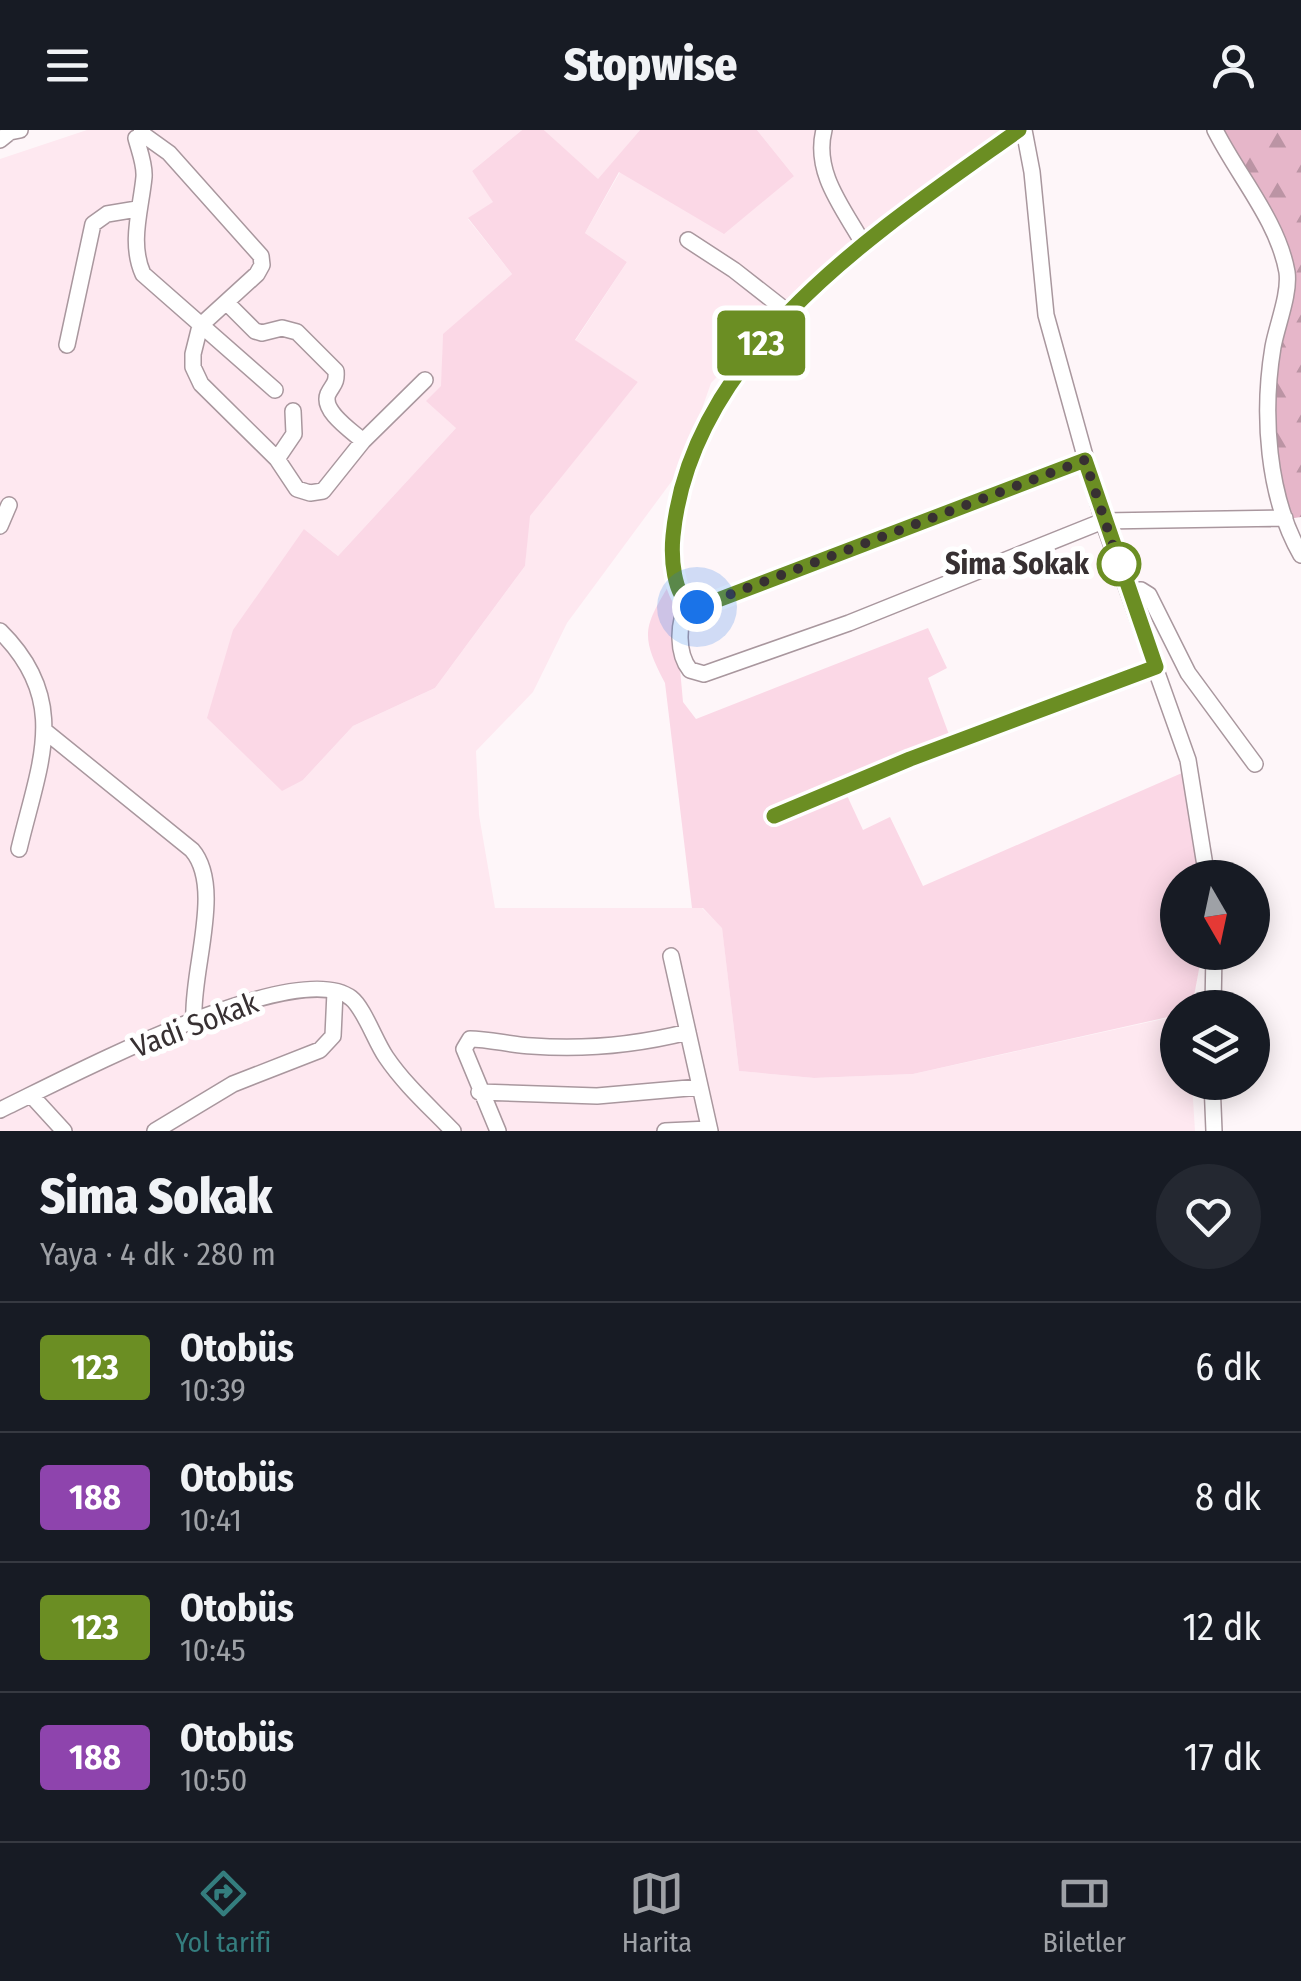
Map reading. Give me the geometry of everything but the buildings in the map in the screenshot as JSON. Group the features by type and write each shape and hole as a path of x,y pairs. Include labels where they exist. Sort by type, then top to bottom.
{"street":[{"path":"0,140 20,130"},
{"path":"824,130 820,151 823,172 864,245"},
{"path":"1085,460 702,606 688,605 681,597 672,548 679,504 691,456 729,384 789,313 864,245 1022,130 1032,172 1046,314 1104,521 1188,760 1205,860"},
{"path":"1214,130 1280,243 1288,278 1268,381 1271,458 1288,533 1301,556"},
{"path":"136,133 144,173 137,208 142,274 274,390"},
{"path":"136,133 169,153 261,256 257,274 200,326 192,361 198,379 278,458 296,489 317,493 323,490 363,441 425,380"},
{"path":"68,344 93,224 107,214 137,208"},
{"path":"688,240 789,313"},
{"path":"227,303 256,331 282,328 297,332 336,371 328,406 363,441"},
{"path":"278,458 294,434 293,412"},
{"path":"0,526 10,505"},
{"path":"688,605 680,622 683,659 690,670 704,674 849,624 1104,521 1285,518"},
{"path":"1128,592 1136,590 1149,595 1188,673 1255,764"},
{"path":"0,630 22,652 36,679 43,705 45,730 19,848"},
{"path":"774,816 910,759 1156,667"},
{"path":"45,730 192,850 200,861 207,890 194,989 194,1019"},
{"path":"664,1131 709,1130 672,956"},
{"name":"Vadi Sokak","path":"0,1110 194,1019 294,991 335,992"},
{"path":"155,1131 233,1084 320,1050 333,1036 335,992 358,1004 388,1060 453,1131"},
{"path":"498,1131 464,1049 470,1039 587,1048 640,1043 688,1032"},
{"path":"479,1092 597,1096 700,1087"},
{"path":"32,1095 64,1131"},
{"path":"1213,1100 1214,1131"}],"shaded area":[{"path":"87,130 522,130 472,171 494,202 468,219 512,274 443,335 442,386 456,428 338,556 304,529 303,780 353,726 435,688 525,566 529,516 638,382 575,341 627,262 585,233 620,172 794,176 757,130 1020,130 846,244 711,383 697,423 697,447 567,623 533,692 476,751 479,815 495,908 702,908 722,927 739,1071 814,1078 913,1074 1160,1020 1160,1100 1193,1100 1195,1131 0,1131 0,159"},
{"path":"522,130 544,130 598,179 640,130 757,130 794,176 724,234 619,172 585,233 627,262 575,340 638,382 530,516 525,566 435,688 353,726 303,780 282,791 207,718 233,630 304,529 338,556 456,428 426,401 441,386 443,334 512,274 468,218 493,202 472,171"},
{"path":"544,130 640,130 598,180"},
{"path":"672,580 683,702 696,719 928,628 947,668 928,678 954,748 844,789 863,830 890,817 923,886 1182,773 1197,860 1160,860 1160,970 1199,970 1195,990 1160,990 1160,1019 913,1074 814,1078 739,1071 722,928 703,908 692,908 665,683 648,641 655,609"}],"green space":[{"path":"1216,130 1301,130 1301,517 1288,519 1271,459 1270,379 1284,273 1277,234"}],"bus line":[{"name":"123","path":"774,816 910,759 1156,667 1085,460 702,606 692,607 681,597 672,548 684,477 700,436 729,384 789,313 846,260 1019,130"}],"place":[{"name":"Sima Sokak","path":"1119,564"}],"route":[{"path":"697,607 1085,460 1119,564"}]}
